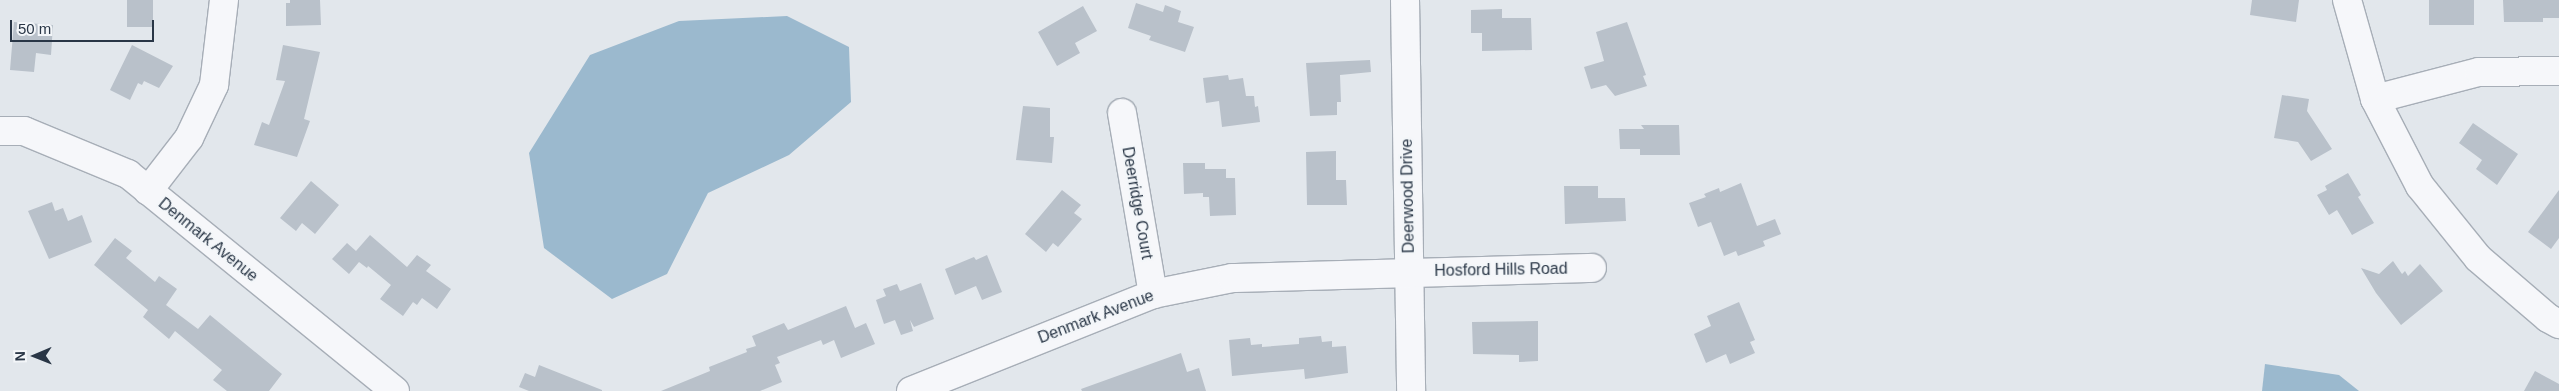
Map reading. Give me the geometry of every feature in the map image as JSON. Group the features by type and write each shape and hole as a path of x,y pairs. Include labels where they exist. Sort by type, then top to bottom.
{"street":[{"path":"148,191 189,138 214,85 224,0"},
{"name":"Deerwood Drive","path":"1405,0 1411,391"},
{"path":"2347,0 2375,99 2420,186 2478,258 2548,318 2559,324"},
{"path":"2375,99 2479,72 2559,71"},
{"name":"Deerridge Court","path":"1122,112 1153,294"},
{"name":"Denmark Avenue","path":"0,131 24,131 128,174 395,391"},
{"name":"Hosford Hills Road","path":"1409,272 1592,268"},
{"name":"Denmark Avenue","path":"911,391 1153,294 1232,278 1409,272"}],"water":[{"path":"787,16 849,47 851,102 789,155 708,193 667,274 612,299 544,248 529,153 590,55 679,21"},
{"path":"2265,364 2339,375 2359,391 2262,391"}],"building":[{"path":"127,0 153,0 153,27 127,27"},
{"path":"290,0 320,0 321,25 286,26 286,3 290,3"},
{"path":"2252,0 2299,0 2296,22 2250,15"},
{"path":"2429,0 2474,0 2474,25 2429,25"},
{"path":"2503,0 2559,0 2559,18 2543,18 2543,22 2504,22"},
{"path":"1136,3 1163,12 1165,5 1181,11 1178,22 1194,27 1185,52 1149,40 1151,36 1128,28"},
{"path":"1083,6 1097,31 1075,43 1080,53 1057,66 1038,32"},
{"path":"1502,9 1502,18 1531,18 1532,50 1482,51 1482,33 1471,33 1471,10"},
{"path":"14,22 53,25 51,55 36,53 34,72 10,70"},
{"path":"1627,22 1646,75 1643,76 1647,86 1615,96 1606,85 1591,89 1584,67 1604,61 1596,32"},
{"path":"132,45 173,66 159,88 144,81 142,85 138,83 130,100 110,90"},
{"path":"283,45 320,52 304,119 310,121 297,157 254,145 262,122 269,125 285,81 276,80"},
{"path":"1370,60 1371,72 1340,75 1341,102 1337,102 1337,115 1310,116 1306,63"},
{"path":"1228,75 1229,80 1243,78 1246,96 1254,96 1255,107 1258,106 1260,122 1222,127 1219,101 1206,103 1203,78"},
{"path":"2282,95 2309,99 2307,111 2332,149 2311,161 2298,142 2274,138"},
{"path":"1023,106 1050,108 1050,137 1054,137 1052,163 1016,160"},
{"path":"2473,123 2518,154 2497,185 2476,169 2482,160 2459,143"},
{"path":"1641,125 1679,125 1680,155 1640,155 1640,149 1620,149 1619,129 1644,129"},
{"path":"1336,151 1336,180 1346,180 1347,205 1307,205 1306,152"},
{"path":"1183,163 1205,163 1205,169 1226,169 1226,178 1235,178 1236,215 1210,216 1209,197 1203,197 1203,193 1184,194"},
{"path":"2348,173 2361,195 2358,197 2374,223 2352,235 2337,210 2329,215 2317,195 2327,190 2325,186"},
{"path":"311,181 339,205 315,234 302,223 296,231 280,218"},
{"path":"1741,183 1757,226 1775,219 1781,234 1763,241 1765,246 1738,256 1736,251 1724,256 1711,222 1698,227 1689,203 1706,197 1704,194 1719,188 1720,192"},
{"path":"1564,186 1598,186 1598,198 1625,198 1626,221 1565,224"},
{"path":"1062,190 1081,205 1074,213 1082,219 1058,247 1053,243 1046,252 1025,234"},
{"path":"2559,190 2559,238 2551,249 2528,232"},
{"path":"52,202 55,211 63,208 68,221 82,215 92,242 49,259 28,211"},
{"path":"370,235 407,267 417,255 431,265 426,271 451,289 437,309 422,298 417,305 413,302 403,316 380,299 391,285 368,266 367,268 359,262 349,274 332,259 347,243 356,251"},
{"path":"115,238 132,251 126,258 155,282 159,276 177,289 166,305 198,329 210,315 282,374 269,391 227,391 213,380 222,370 175,331 169,339 143,317 148,310 94,265"},
{"path":"987,255 1002,292 982,300 976,286 955,295 945,269 974,257 976,260"},
{"path":"2393,261 2402,274 2405,271 2408,276 2420,264 2443,291 2401,325 2376,293 2361,268 2379,274"},
{"path":"921,283 934,319 914,327 910,320 913,331 901,335 895,320 884,324 876,300 886,296 883,289 897,284 900,291"},
{"path":"1739,302 1755,340 1750,342 1755,353 1730,364 1726,354 1706,363 1694,334 1711,326 1707,316"},
{"path":"846,306 855,328 866,323 875,344 841,358 834,340 823,345 821,340 777,357 780,363 775,365 782,382 760,391 661,391 710,371 709,367 747,352 746,349 756,346 752,336 784,323 788,330"},
{"path":"1538,321 1538,361 1519,362 1519,355 1473,354 1472,322"},
{"path":"1321,336 1322,342 1332,341 1332,347 1346,346 1348,373 1305,379 1304,369 1232,376 1229,340 1250,338 1251,345 1262,344 1262,347 1299,344 1299,338"},
{"path":"1181,353 1187,372 1199,368 1206,391 1082,391 1081,389"},
{"path":"539,365 602,391 529,391 519,387 525,373 535,377"},
{"path":"2535,371 2559,384 2559,391 2524,391"}]}
